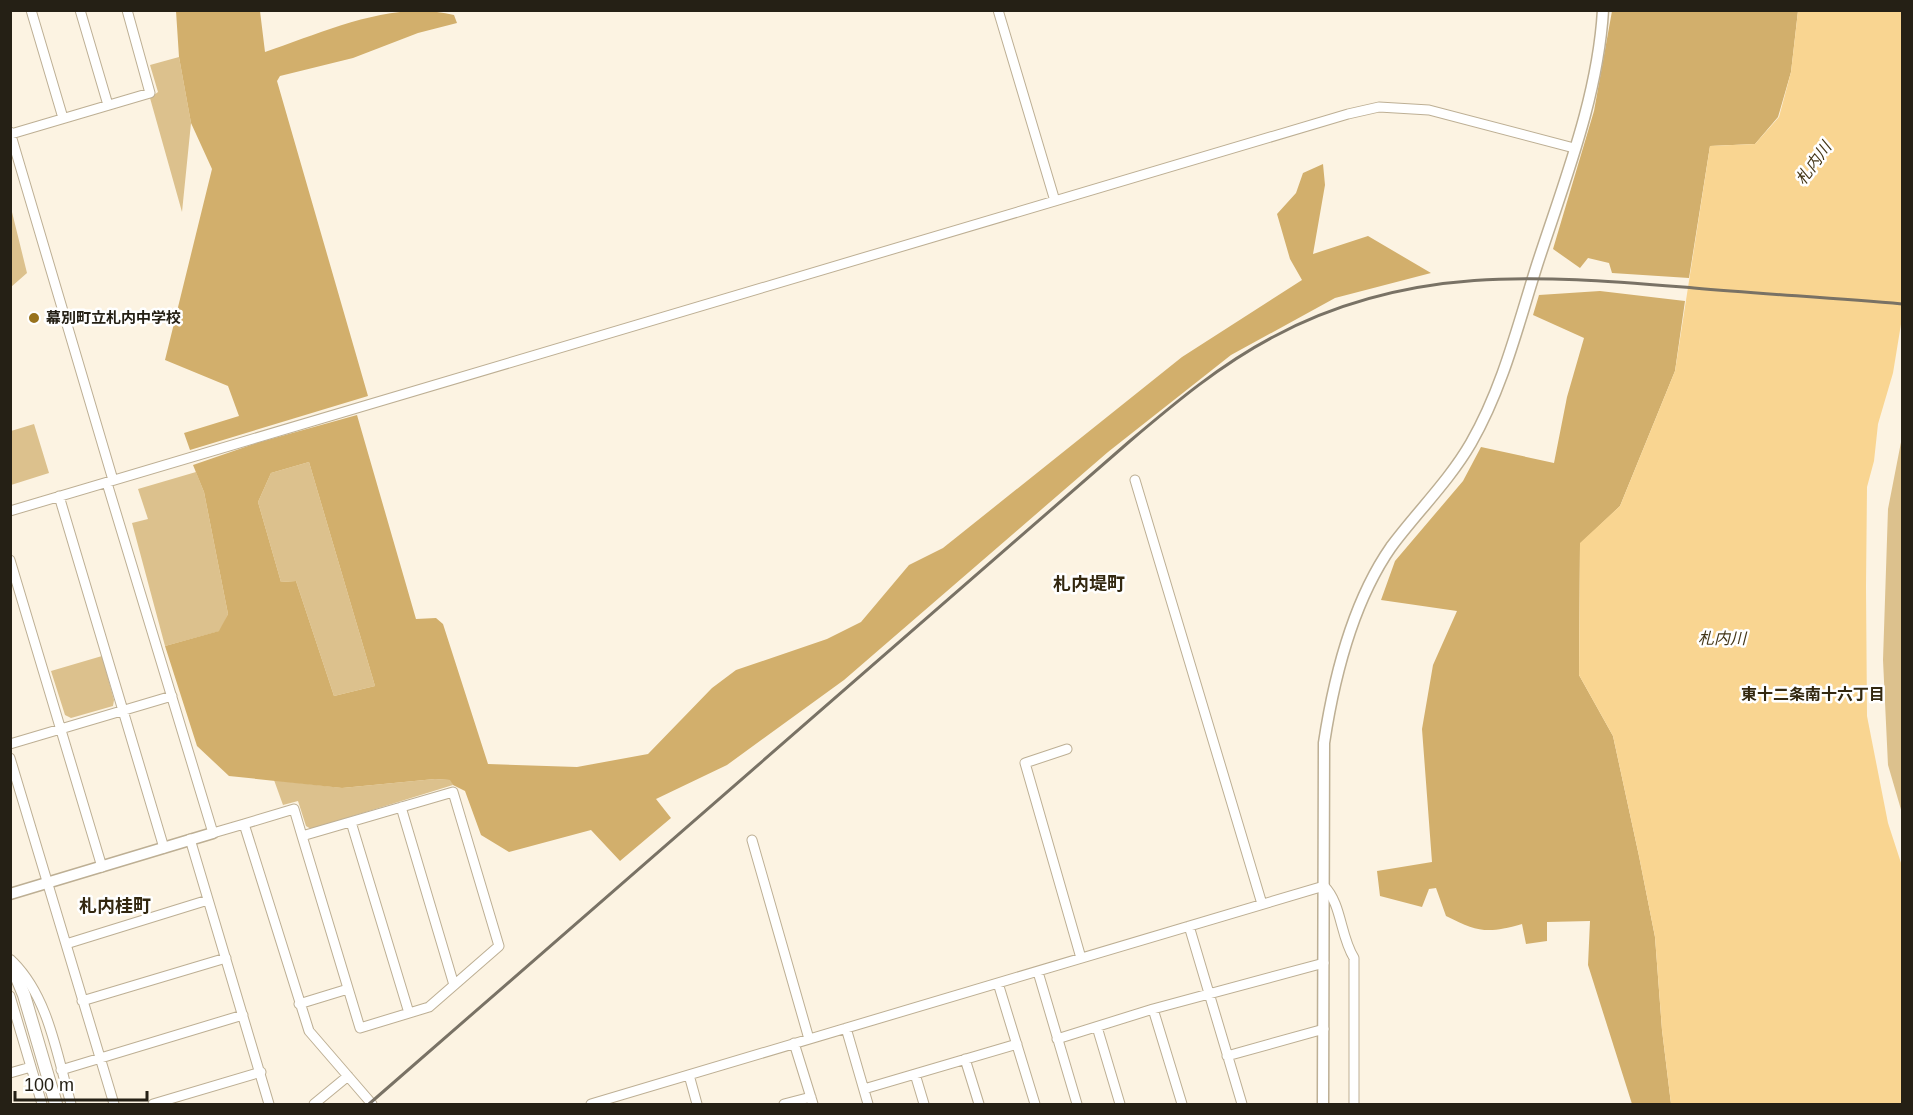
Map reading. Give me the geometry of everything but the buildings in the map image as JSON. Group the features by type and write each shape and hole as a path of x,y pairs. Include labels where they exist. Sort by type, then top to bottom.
{"main road":[{"path":"10,960 18,979 56,1104"}],"street":[{"path":"31,10 63,118"},
{"path":"80,10 108,105"},
{"path":"127,10 150,93 11,133 213,833"},
{"path":"998,10 1055,201"},
{"path":"1323,1104 1324,743 1332,693 1345,650 1380,564 1413,518 1449,477 1471,443 1498,389 1592,85 1603,10"},
{"path":"10,511 1348,114 1379,108 1429,110 1574,148"},
{"path":"1135,480 1262,904"},
{"path":"60,496 164,848"},
{"path":"10,560 102,867"},
{"path":"10,744 172,696"},
{"path":"1067,749 1025,763 1081,958"},
{"path":"10,758 114,1104"},
{"path":"10,894 294,809 302,836 348,989 360,1028 429,1007 499,946 453,792 302,836"},
{"path":"400,807 454,986"},
{"path":"351,822 409,1013"},
{"path":"244,824 299,1004 313,1038 372,1104"},
{"path":"190,839 269,1104"},
{"path":"752,840 809,1039"},
{"path":"591,1104 1324,886"},
{"path":"1324,886 1332,894 1346,945 1354,958 1354,1104"},
{"path":"66,944 208,900"},
{"path":"1189,926 1242,1104"},
{"path":"82,1001 226,958"},
{"path":"10,960 27,976 38,994 71,1104"},
{"path":"1057,1039 1209,993 1324,963"},
{"path":"1038,972 1077,1104"},
{"path":"18,979 10,994 42,1104"},
{"path":"998,983 1035,1104"},
{"path":"299,1004 348,989"},
{"path":"1153,1009 1182,1104"},
{"path":"61,1070 243,1015"},
{"path":"1097,1026 1120,1104"},
{"path":"846,1028 868,1104"},
{"path":"1227,1056 1324,1029"},
{"path":"784,1104 812,1101 794,1044"},
{"path":"864,1089 1017,1044"},
{"path":"965,1059 979,1104"},
{"path":"10,1073 31,1067"},
{"path":"153,1104 261,1072"},
{"path":"915,1074 924,1104"},
{"path":"689,1075 697,1104"},
{"path":"314,1104 348,1076"}],"shaded area":[{"path":"176,11 260,11 265,52 358,20 382,15 430,11 454,15 457,23 418,33 353,58 280,76 277,81 368,396 190,450 184,433 239,416 228,386 165,360 212,169 191,123 179,57"},
{"path":"1612,11 1798,11 1791,72 1778,117 1755,144 1710,146 1689,278 1612,273 1609,263 1588,258 1580,268 1553,249 1594,111"},
{"path":"179,57 191,123 182,212 150,98 158,92 150,65"},
{"path":"1323,164 1325,185 1313,254 1368,236 1431,273 1335,298 1231,355 1108,452 844,680 727,765 656,799 671,818 620,861 591,830 509,852 481,835 465,791 453,785 450,780 435,779 342,788 229,776 197,746 165,646 219,631 228,614 204,492 193,465 260,442 357,415 416,619 436,618 443,624 488,764 577,767 648,754 712,688 736,670 827,639 861,622 909,565 943,548 1182,357 1302,280 1290,259 1277,214 1296,193 1303,173","holes":["309,462 375,686 334,696 296,581 281,582 258,502 271,473"]},
{"path":"11,208 27,273 10,287"},
{"path":"1600,291 1685,301 1675,371 1620,506 1580,544 1579,675 1613,736 1639,856 1655,937 1662,1030 1671,1104 1632,1104 1588,965 1590,921 1547,922 1547,941 1526,944 1522,924 1483,930 1446,916 1436,888 1429,889 1422,907 1380,896 1377,871 1432,862 1422,729 1433,665 1457,611 1381,600 1395,561 1463,481 1481,447 1554,463 1567,397 1584,338 1533,315 1539,295"},
{"path":"34,424 49,473 11,485 11,431"},
{"path":"1902,437 1902,813 1888,765 1883,660 1888,509"},
{"path":"309,462 375,686 334,696 296,581 281,582 258,502 271,473"},
{"path":"196,472 204,492 228,614 220,631 165,646 132,523 148,519 138,489"},
{"path":"102,656 114,700 113,706 71,718 65,715 51,671"},
{"path":"435,779 451,780 453,785 311,829 306,826 298,801 283,805 274,780 342,788"}],"water":[{"name":"札内川","path":"1798,11 1902,11 1902,318 1893,373 1878,424 1874,461 1867,487 1866,587 1867,716 1888,823 1902,866 1902,1104 1671,1104 1662,1030 1655,937 1639,856 1613,736 1579,675 1580,543 1620,506 1675,371 1710,146 1755,144 1779,117 1791,72"}],"railway":[{"path":"369,1104 1130,441 1181,398 1273,337 1325,313 1376,296 1428,286 1479,280 1585,280 1902,304"}],"place":[{"name":"幕別町立札内中学校","path":"34,318"}],"district":[{"name":"札内堤町","path":"1089,584"},
{"name":"東十二条南十六丁目","path":"1813,694"},
{"name":"札内桂町","path":"115,906"}]}
